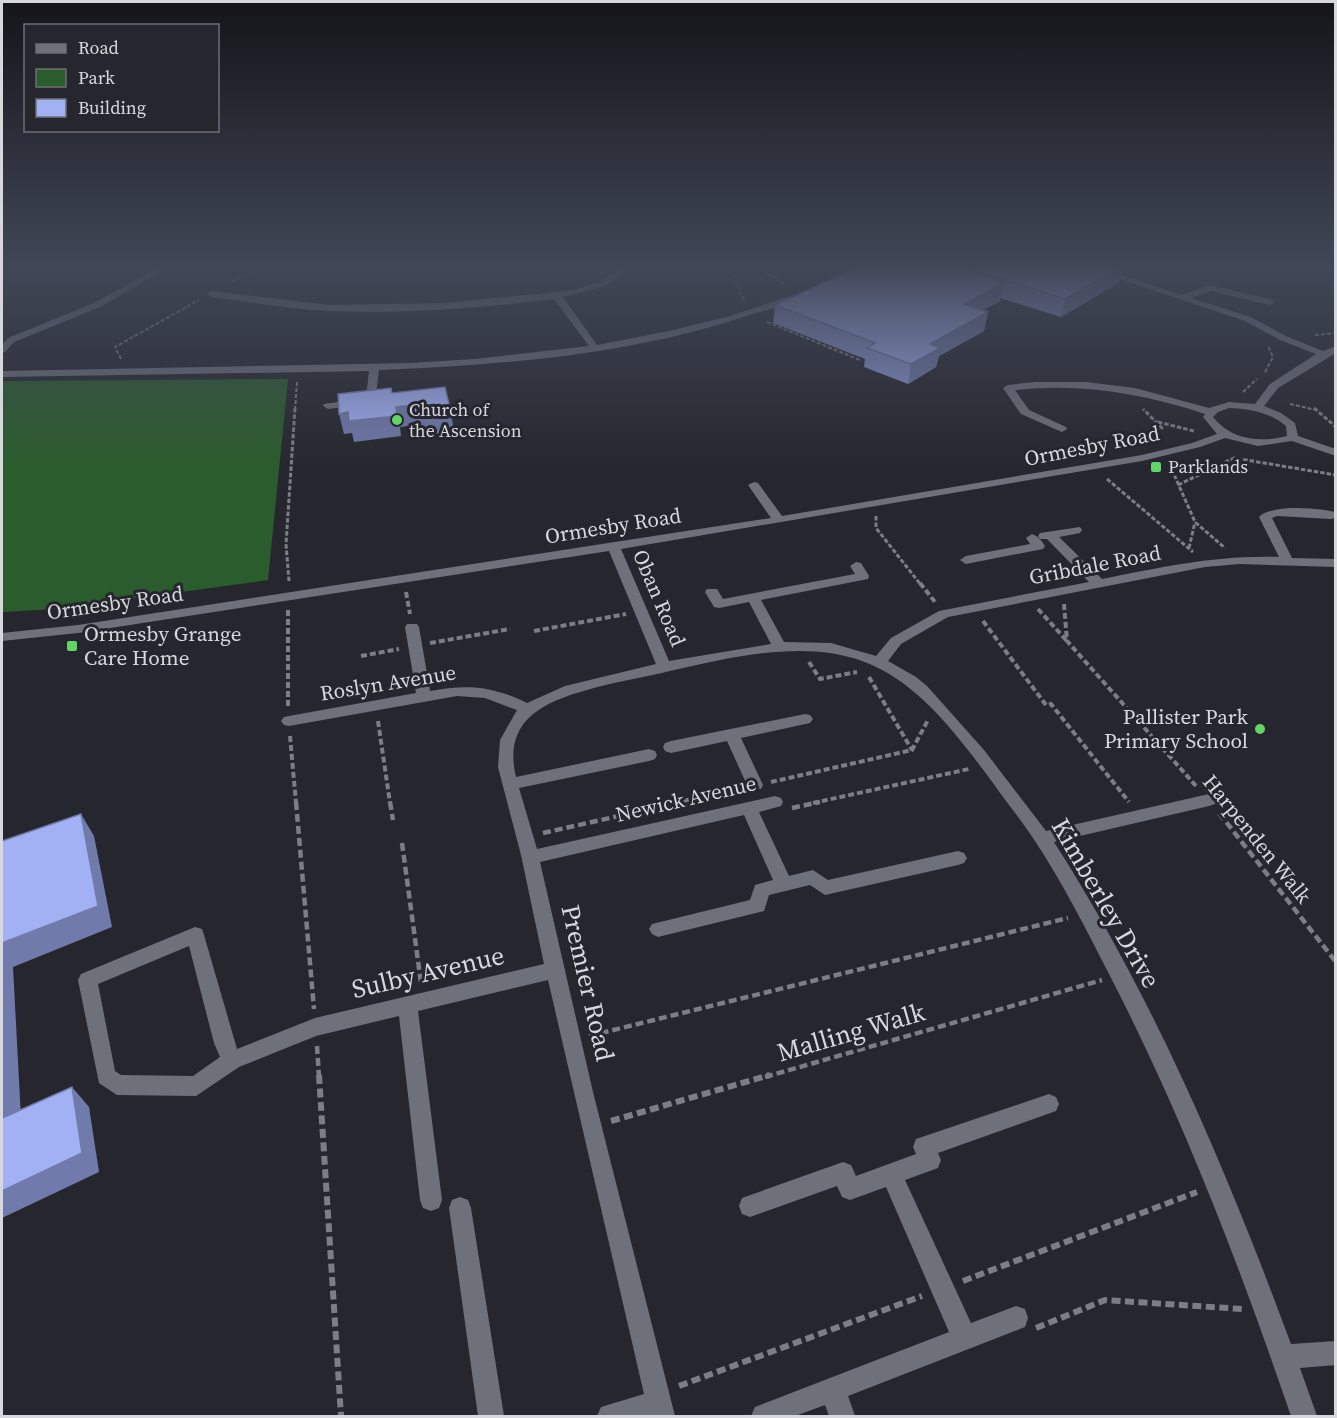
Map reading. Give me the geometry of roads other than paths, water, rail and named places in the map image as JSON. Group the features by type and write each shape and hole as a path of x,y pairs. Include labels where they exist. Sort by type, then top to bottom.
{"street":[{"path":"585,335 595,348"},
{"path":"2,374 297,370 497,362 664,335"},
{"path":"1278,335 1323,354"},
{"path":"2,350 6,339"},
{"path":"1258,408 1274,386 1323,354 1335,349"},
{"path":"328,406 371,401 374,368"},
{"path":"1062,429 1025,412 1008,388 1046,383 1104,385 1166,398 1210,412 1229,405 1258,408 1286,420 1291,425 1293,438"},
{"path":"1210,412 1208,417 1213,426 1227,434 1251,442 1270,444 1293,438 1335,453"},
{"name":"Ormesby Road","path":"2,637 78,629 779,520 1093,467 1165,452 1227,434"},
{"path":"754,485 779,520"},
{"path":"1287,560 1265,517 1275,512 1331,515"},
{"path":"966,560 1039,546 1032,538 1076,530"},
{"path":"1050,535 1099,584"},
{"name":"Oban Road","path":"613,545 665,668"},
{"name":"Gribdale Road","path":"880,662 896,641 944,614 1205,563 1287,560 1335,563"},
{"path":"712,592 719,604 753,598 863,576 856,566"},
{"path":"753,598 780,647"},
{"path":"412,627 424,697"},
{"name":"Kimberley Drive","path":"665,668 780,647 799,646 846,651 880,662 910,680 922,690 987,764 1043,838 1120,975 1164,1060 1217,1184 1284,1357 1304,1416"},
{"name":"Premier Road","path":"660,1410 554,970 530,857 505,763 506,744 513,726 527,709 548,696 665,668"},
{"name":"Roslyn Avenue","path":"289,721 458,691 478,691 497,695 527,709"},
{"path":"671,747 805,719"},
{"path":"732,734 755,786"},
{"path":"511,784 649,754"},
{"path":"1043,838 1209,800"},
{"name":"Newick Avenue","path":"530,857 775,802"},
{"path":"749,808 784,885"},
{"path":"658,929 758,906 761,890 813,877 825,888 958,858"},
{"name":"Sulby Avenue","path":"232,1060 224,1043 195,935 88,980 106,1076 117,1085 196,1086 232,1060 315,1027 554,970"},
{"path":"416,1003 431,1200"},
{"path":"750,1206 843,1173 850,1190 930,1160 924,1147 1049,1104"},
{"path":"891,1174 965,1339"},
{"path":"460,1208 491,1416"},
{"path":"764,1416 1016,1318"},
{"path":"1284,1357 1335,1353"},
{"path":"833,1391 842,1416"},
{"path":"610,1416 660,1410"}],"place":[{"name":"Church of the Ascension","path":"397,420"},
{"name":"Parklands","path":"1156,467"},
{"name":"Ormesby Grange Care Home","path":"72,646"},
{"name":"Pallister Park Primary School","path":"1260,729"}]}
